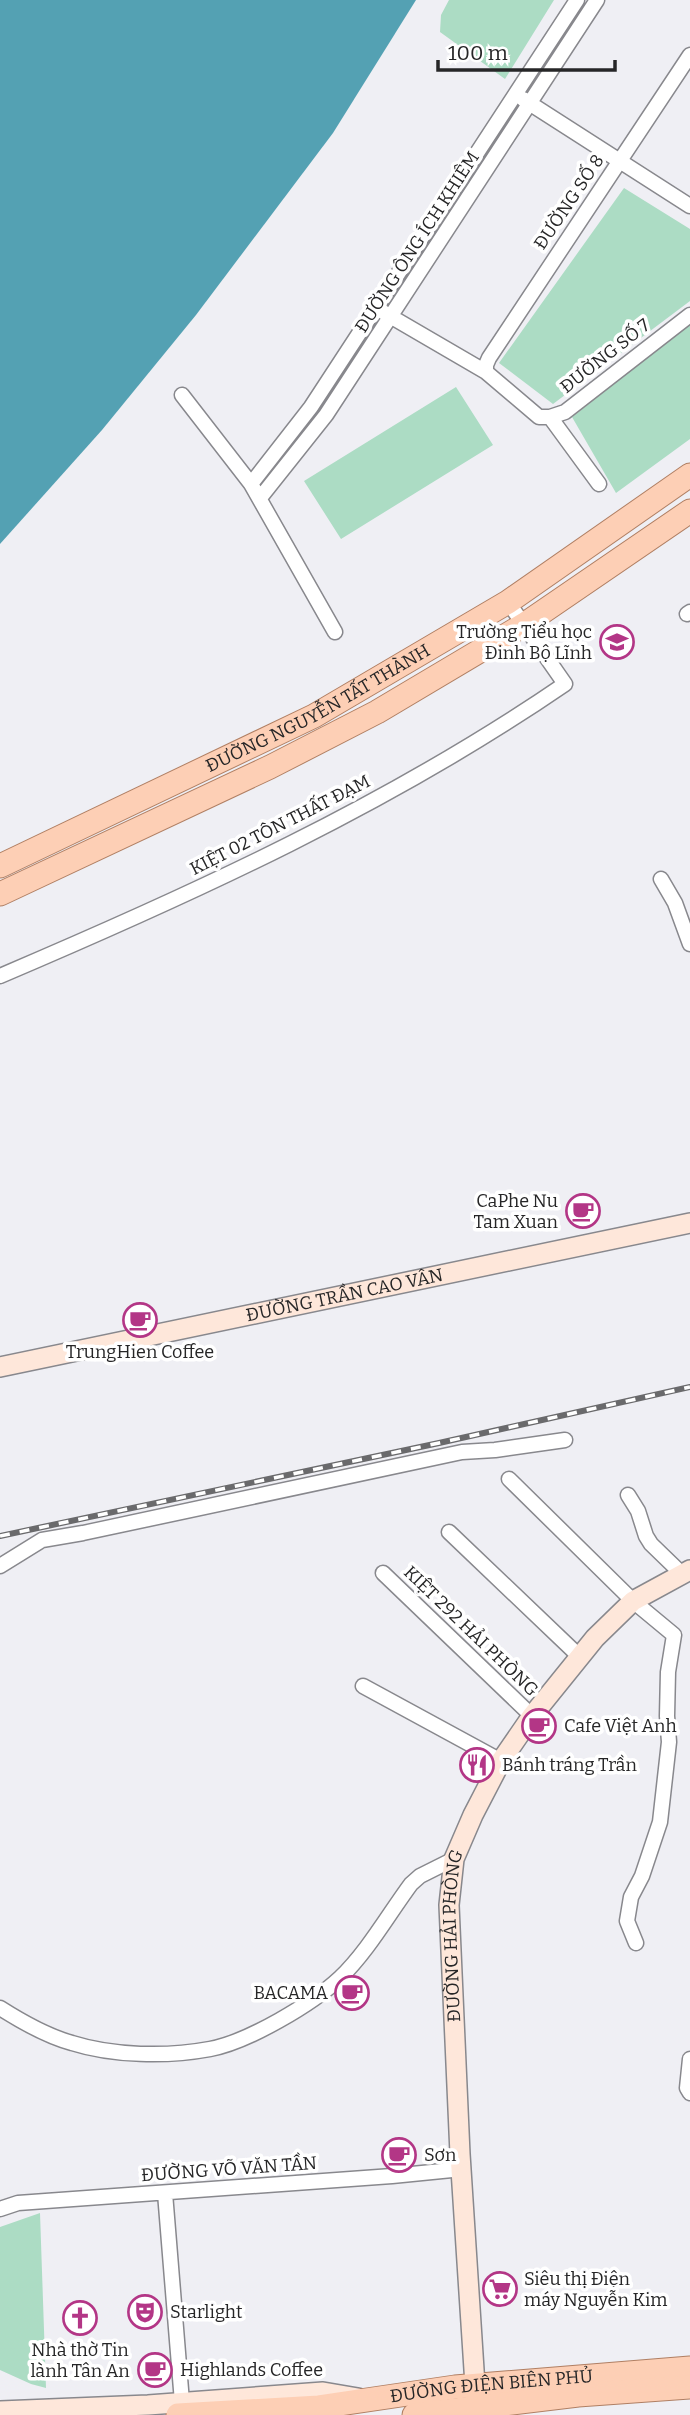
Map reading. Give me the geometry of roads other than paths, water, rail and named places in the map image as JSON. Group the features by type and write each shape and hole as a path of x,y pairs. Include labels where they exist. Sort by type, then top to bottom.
{"main road":[{"name":"ĐƯỜNG NGUYỄN TẤT THÀNH","path":"0,866 314,716 508,602 690,475"},
{"name":"ĐƯỜNG NGUYỄN TẤT THÀNH","path":"0,894 270,767 377,712 525,624 690,511"},
{"path":"145,796 158,820"},
{"name":"ĐƯỜNG ĐIỆN BIÊN PHỦ","path":"180,2409 319,2407 475,2385 690,2368"},
{"name":"ĐƯỜNG ĐIỆN BIÊN PHỦ","path":"414,2415 578,2395 690,2387"}],"street":[{"name":"ĐƯỜNG ÔNG ÍCH KHIÊM","path":"251,484 311,407 577,0"},
{"name":"ĐƯỜNG ÔNG ÍCH KHIÊM","path":"260,498 327,415 597,0"},
{"name":"ĐƯỜNG SỐ 8","path":"486,372 489,358 620,162 684,79 690,55"},
{"path":"516,94 690,206"},
{"path":"376,307 486,372 544,417 599,484"},
{"name":"ĐƯỜNG SỐ 7","path":"544,417 565,412 690,315"},
{"path":"182,395 251,484 335,632"},
{"path":"508,602 525,624"},
{"name":"KIỆT 02 TÔN THẤT ĐẠM","path":"0,976 174,900 357,809 513,720 565,684 525,624"},
{"path":"661,879 675,903 690,944"},
{"name":"ĐƯỜNG TRẦN CAO VÂN","path":"0,1367 690,1223"},
{"path":"0,1566 48,1538 132,1523 453,1454 565,1440"},
{"path":"509,1479 633,1601 674,1634 668,1672 669,1742 660,1822 642,1876 631,1896 627,1921 636,1943"},
{"name":"ĐƯỜNG HẢI PHÒNG","path":"475,2385 449,1905 454,1859 472,1815 501,1761 532,1716 595,1638 633,1601 686,1572 651,1544 638,1511 628,1495"},
{"path":"449,1532 580,1657"},
{"name":"KIỆT 292 HẢI PHÒNG","path":"383,1573 532,1716"},
{"path":"363,1686 501,1761"},
{"path":"0,2008 52,2036 92,2048 148,2053 187,2052 225,2045 274,2024 326,1990 353,1964 411,1884 420,1876 454,1859"},
{"path":"690,2059 687,2088 690,2093"},
{"name":"ĐƯỜNG VÕ VĂN TẦN","path":"0,2209 18,2203 462,2169"},
{"path":"4,2409 180,2409 165,2193"}],"water":[{"path":"0,0 416,0 333,133 196,315 102,430 0,544"}],"railway":[{"path":"0,1536 690,1387"}],"place":[{"name":"Trường Tiểu học Đinh Bộ Lĩnh","path":"617,642"},
{"name":"CaPhe Nu Tam Xuan","path":"583,1211"},
{"name":"TrungHien Coffee","path":"140,1320"},
{"name":"Cafe Việt Anh","path":"539,1726"},
{"name":"Bánh tráng Trần","path":"477,1765"},
{"name":"BACAMA","path":"352,1993"},
{"name":"Sơn","path":"399,2155"},
{"name":"Siêu thị Điện máy Nguyễn Kim","path":"500,2289"},
{"name":"Starlight","path":"145,2312"},
{"name":"Nhà thờ Tin lành Tân An","path":"80,2318"},
{"name":"Highlands Coffee","path":"155,2370"}]}
